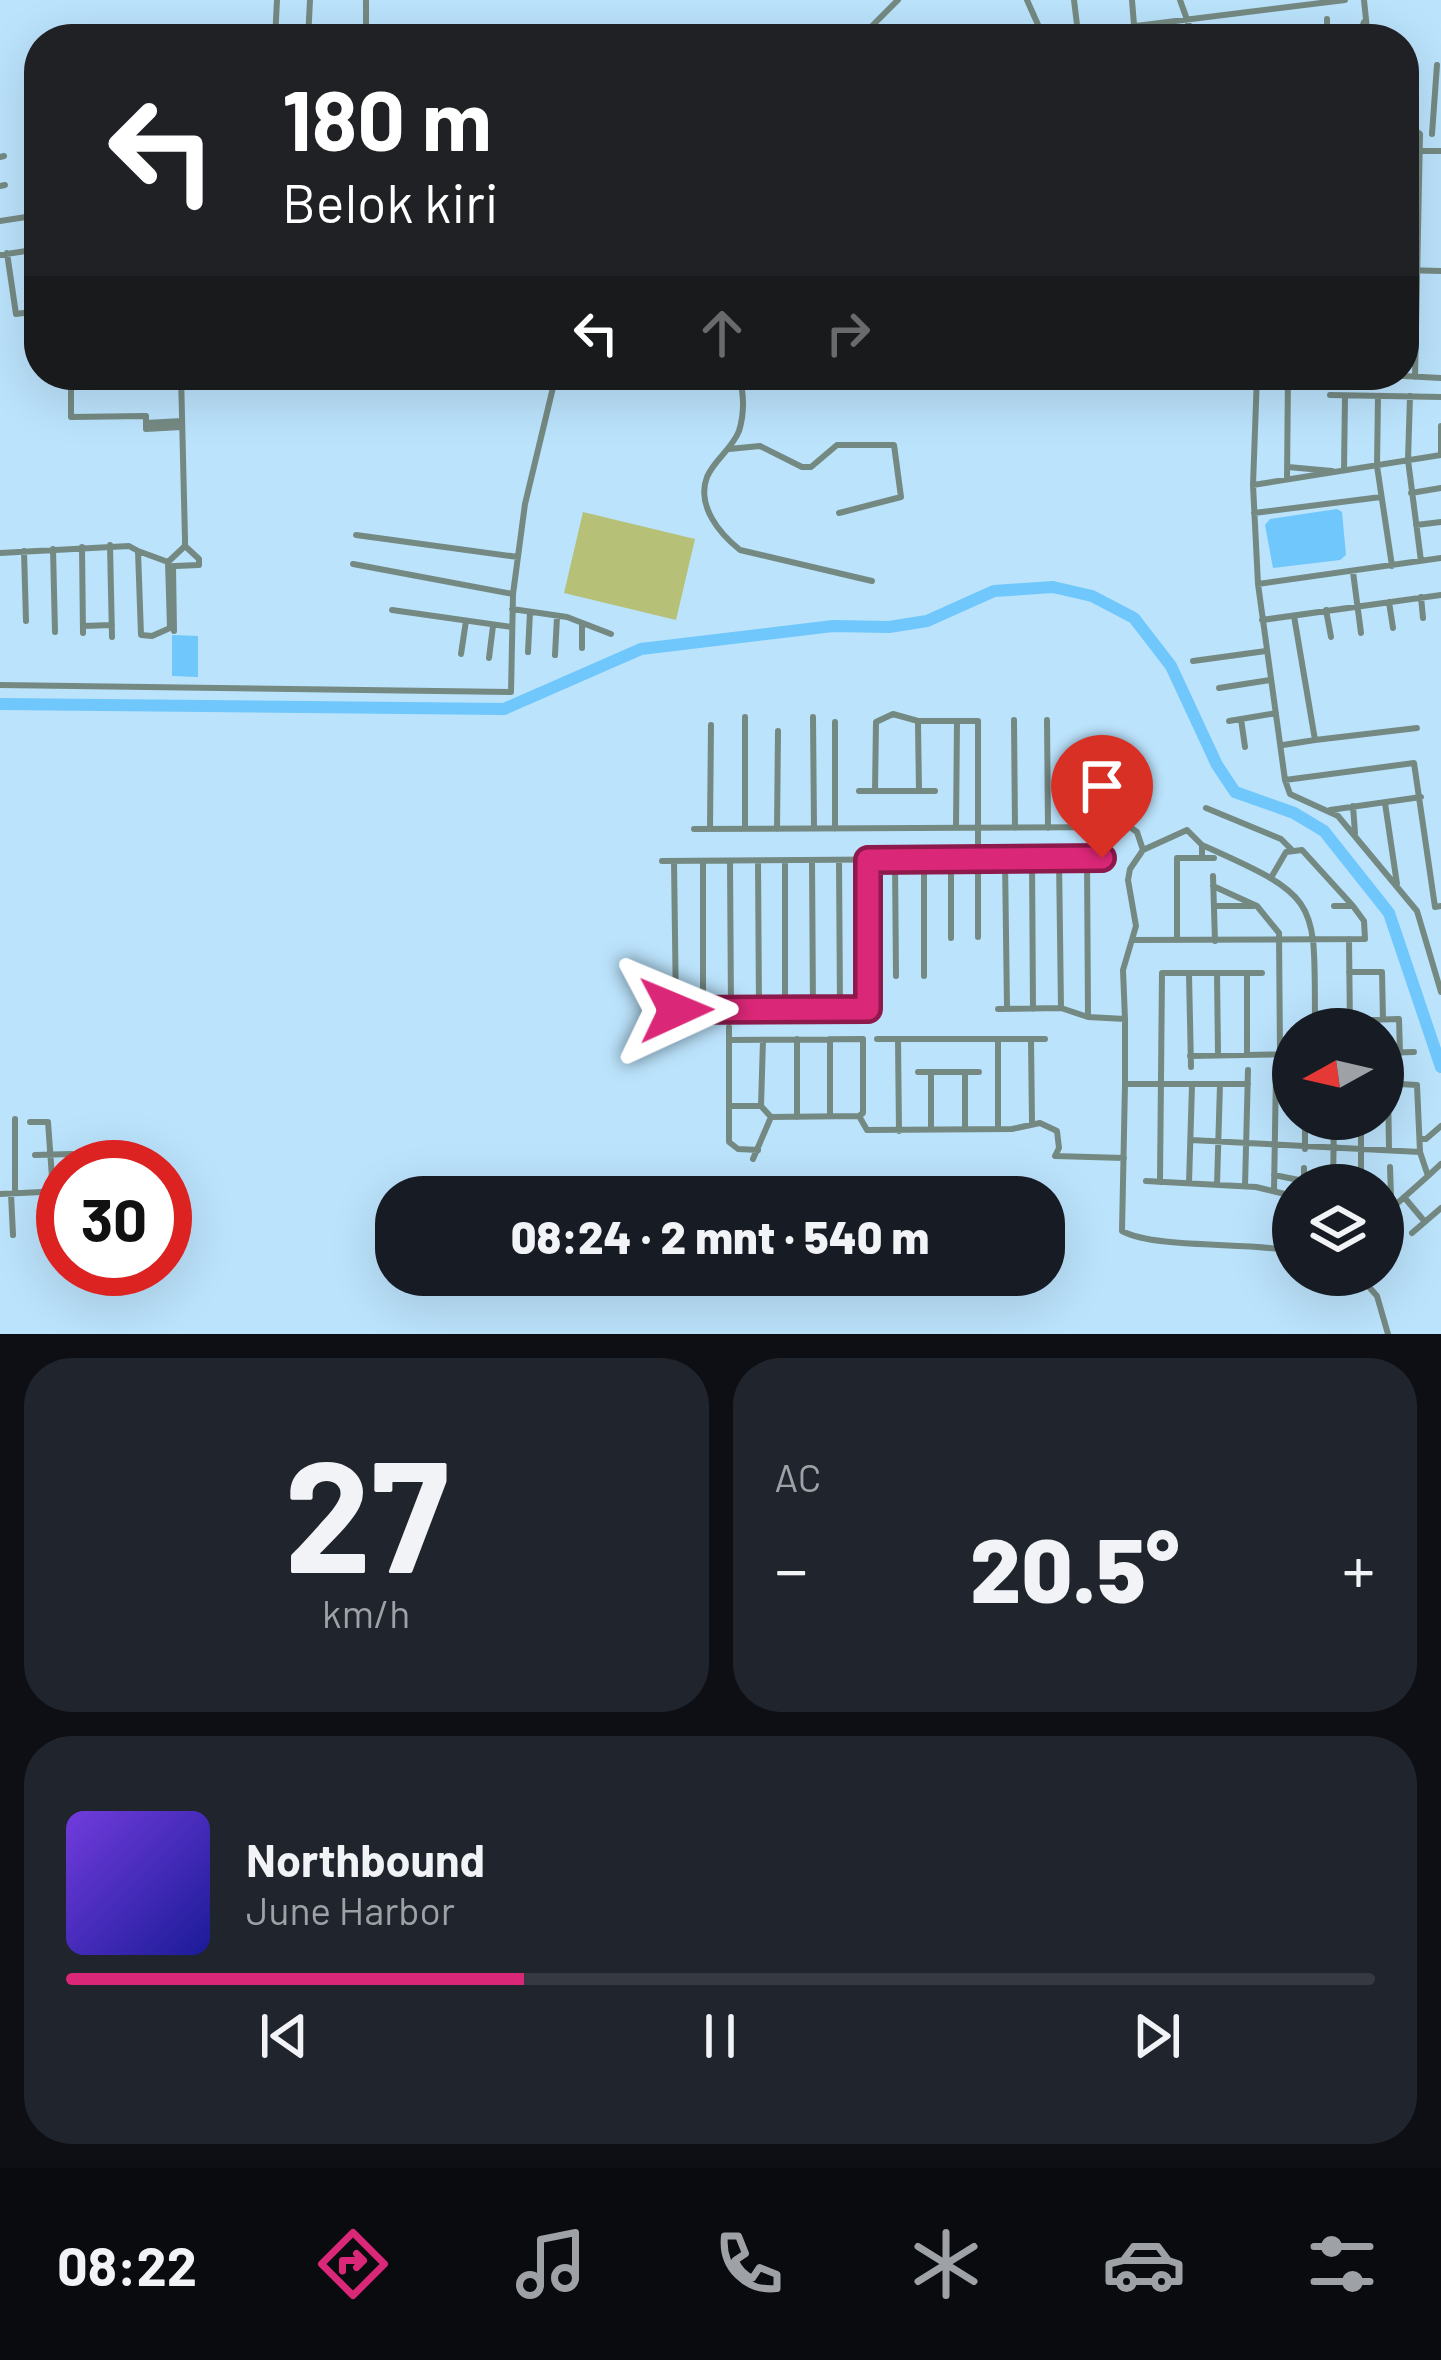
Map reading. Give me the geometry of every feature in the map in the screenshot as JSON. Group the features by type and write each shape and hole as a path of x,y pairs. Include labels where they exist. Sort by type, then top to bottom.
{"street":[{"path":"874,24 898,0"},
{"path":"1180,0 1187,24"},
{"path":"1151,24 1345,0"},
{"path":"1364,0 1366,24"},
{"path":"1327,19 1327,24"},
{"path":"1364,24 1366,19"},
{"path":"1432,134 1437,65"},
{"path":"1419,133 1419,191"},
{"path":"1420,151 1441,151"},
{"path":"4,254 16,314 24,313"},
{"path":"71,390 71,417 146,416 146,423 182,424"},
{"path":"138,551 140,635 152,636 170,628 169,565 185,546 181,390"},
{"path":"0,686 509,693 513,594 525,504 552,390"},
{"path":"741,390 744,412 737,436 706,483 711,518 724,537 740,550 765,558 872,581"},
{"path":"1256,390 1253,485 1258,584 1285,780 1290,794 1330,810 1417,911 1441,992"},
{"path":"1287,479 1288,390"},
{"path":"1330,395 1441,397"},
{"path":"1344,472 1345,396"},
{"path":"1378,396 1377,466 1392,566"},
{"path":"1410,396 1408,460 1421,561"},
{"path":"1253,485 1441,455 1441,426"},
{"path":"728,449 760,446 811,467 837,445 894,445 902,497 839,513"},
{"path":"1288,467 1344,472"},
{"path":"1411,493 1441,488"},
{"path":"1254,513 1381,497"},
{"path":"1416,526 1441,522"},
{"path":"356,535 518,557"},
{"path":"0,554 110,544 169,565 199,565 185,546"},
{"path":"110,544 112,637"},
{"path":"82,547 83,630 112,626"},
{"path":"53,549 55,632"},
{"path":"24,551 26,622"},
{"path":"1258,584 1441,558"},
{"path":"353,564 513,594"},
{"path":"169,565 174,631"},
{"path":"1353,572 1361,633"},
{"path":"1262,620 1441,595"},
{"path":"1421,597 1423,618"},
{"path":"1389,602 1393,628"},
{"path":"512,609 557,616 611,634"},
{"path":"392,610 512,627"},
{"path":"1326,610 1331,637"},
{"path":"528,652 530,612"},
{"path":"555,655 557,616"},
{"path":"1294,616 1315,740"},
{"path":"461,655 466,620"},
{"path":"582,623 582,648"},
{"path":"489,658 494,625"},
{"path":"1193,661 1266,650"},
{"path":"1219,688 1270,680"},
{"path":"875,791 876,722 893,713 918,721 978,721 978,937"},
{"path":"1229,721 1276,713"},
{"path":"745,717 745,829"},
{"path":"813,717 814,829"},
{"path":"1241,718 1246,747"},
{"path":"1014,720 1015,828"},
{"path":"1047,720 1048,828"},
{"path":"918,721 919,791"},
{"path":"956,828 957,721"},
{"path":"835,722 835,829"},
{"path":"710,725 710,829"},
{"path":"1281,746 1418,728"},
{"path":"777,829 778,731"},
{"path":"1285,780 1411,762 1416,767 1438,907 1417,911"},
{"path":"1082,827 1083,764"},
{"path":"859,791 935,791"},
{"path":"1330,810 1421,797"},
{"path":"1385,803 1398,888"},
{"path":"1353,806 1355,837"},
{"path":"1133,940 1365,939 1364,921 1302,850 1206,808"},
{"path":"694,829 1130,827 1143,850"},
{"path":"1272,1249 1153,1239 1122,1231 1123,970 1136,926 1128,880 1143,850 1187,830 1202,845 1284,884 1309,915 1315,1008"},
{"path":"1202,845 1202,858"},
{"path":"1272,876 1292,849"},
{"path":"662,861 1102,858"},
{"path":"1177,940 1177,858 1214,858"},
{"path":"951,859 951,938"},
{"path":"1004,859 1003,1008 1061,1008 1088,1017 1125,1019"},
{"path":"1032,859 1034,1009"},
{"path":"1059,859 1061,1008"},
{"path":"1087,859 1088,1017"},
{"path":"839,860 840,1009"},
{"path":"868,860 868,1009"},
{"path":"895,860 896,976"},
{"path":"924,860 924,976"},
{"path":"674,861 676,1010"},
{"path":"703,861 703,1010"},
{"path":"730,861 731,1010"},
{"path":"758,861 759,1010"},
{"path":"785,861 785,1010"},
{"path":"812,861 813,1010"},
{"path":"1213,876 1215,941"},
{"path":"1214,886 1257,906 1275,926 1280,940 1280,1008"},
{"path":"1214,906 1257,906"},
{"path":"1334,906 1353,906"},
{"path":"1349,939 1349,1008"},
{"path":"1426,943 1441,940"},
{"path":"1349,972 1382,972 1383,1008"},
{"path":"1160,1182 1162,973 1262,974"},
{"path":"1189,974 1191,1066"},
{"path":"1217,974 1218,1055"},
{"path":"1246,974 1247,1054"},
{"path":"665,1010 880,1009"},
{"path":"729,1027 729,1142 738,1149 758,1150"},
{"path":"830,1039 830,1117"},
{"path":"729,1040 863,1039 863,1113 771,1117 761,1106 764,1040"},
{"path":"877,1039 1045,1039"},
{"path":"898,1039 898,1131"},
{"path":"998,1039 998,1126"},
{"path":"1031,1039 1032,1124"},
{"path":"797,1040 797,1117"},
{"path":"1404,1053 1414,1052"},
{"path":"1190,1055 1272,1054"},
{"path":"1245,1186 1248,1070"},
{"path":"918,1072 979,1072"},
{"path":"931,1072 931,1128"},
{"path":"964,1072 964,1127"},
{"path":"1125,1084 1248,1084"},
{"path":"1189,1183 1192,1084"},
{"path":"1217,1185 1220,1084"},
{"path":"1404,1084 1417,1085 1420,1152 1428,1175"},
{"path":"729,1106 761,1106"},
{"path":"859,1116 867,1130 1012,1129 1040,1123 1057,1131 1055,1156 1124,1158"},
{"path":"753,1160 771,1117"},
{"path":"13,1234 15,1119"},
{"path":"30,1122 47,1122 49,1140"},
{"path":"1419,1139 1441,1126"},
{"path":"1191,1140 1420,1152"},
{"path":"1274,1164 1275,1140"},
{"path":"1305,1140 1305,1149"},
{"path":"1334,1140 1334,1164"},
{"path":"1361,1140 1361,1164"},
{"path":"1388,1140 1389,1150"},
{"path":"1425,1222 1404,1197 1441,1164"},
{"path":"1146,1181 1272,1191"},
{"path":"0,1194 36,1192"},
{"path":"1412,1233 1441,1208"},
{"path":"1376,1296 1388,1334"}],"green space":[{"path":"583,512 695,539 676,620 564,593"}],"water":[{"path":"1342,512 1346,555 1340,560 1273,568 1265,525 1270,519"},
{"path":"172,635 198,636 198,677 172,676"}],"waterway":[{"path":"0,704 504,709 641,649 833,626 889,627 927,621 994,591 1053,587 1092,596 1134,618 1171,666 1217,765 1235,792 1294,813 1324,831 1389,913 1441,1067"}],"route":[{"path":"676,1010 868,1009 868,860 1102,858"}]}
